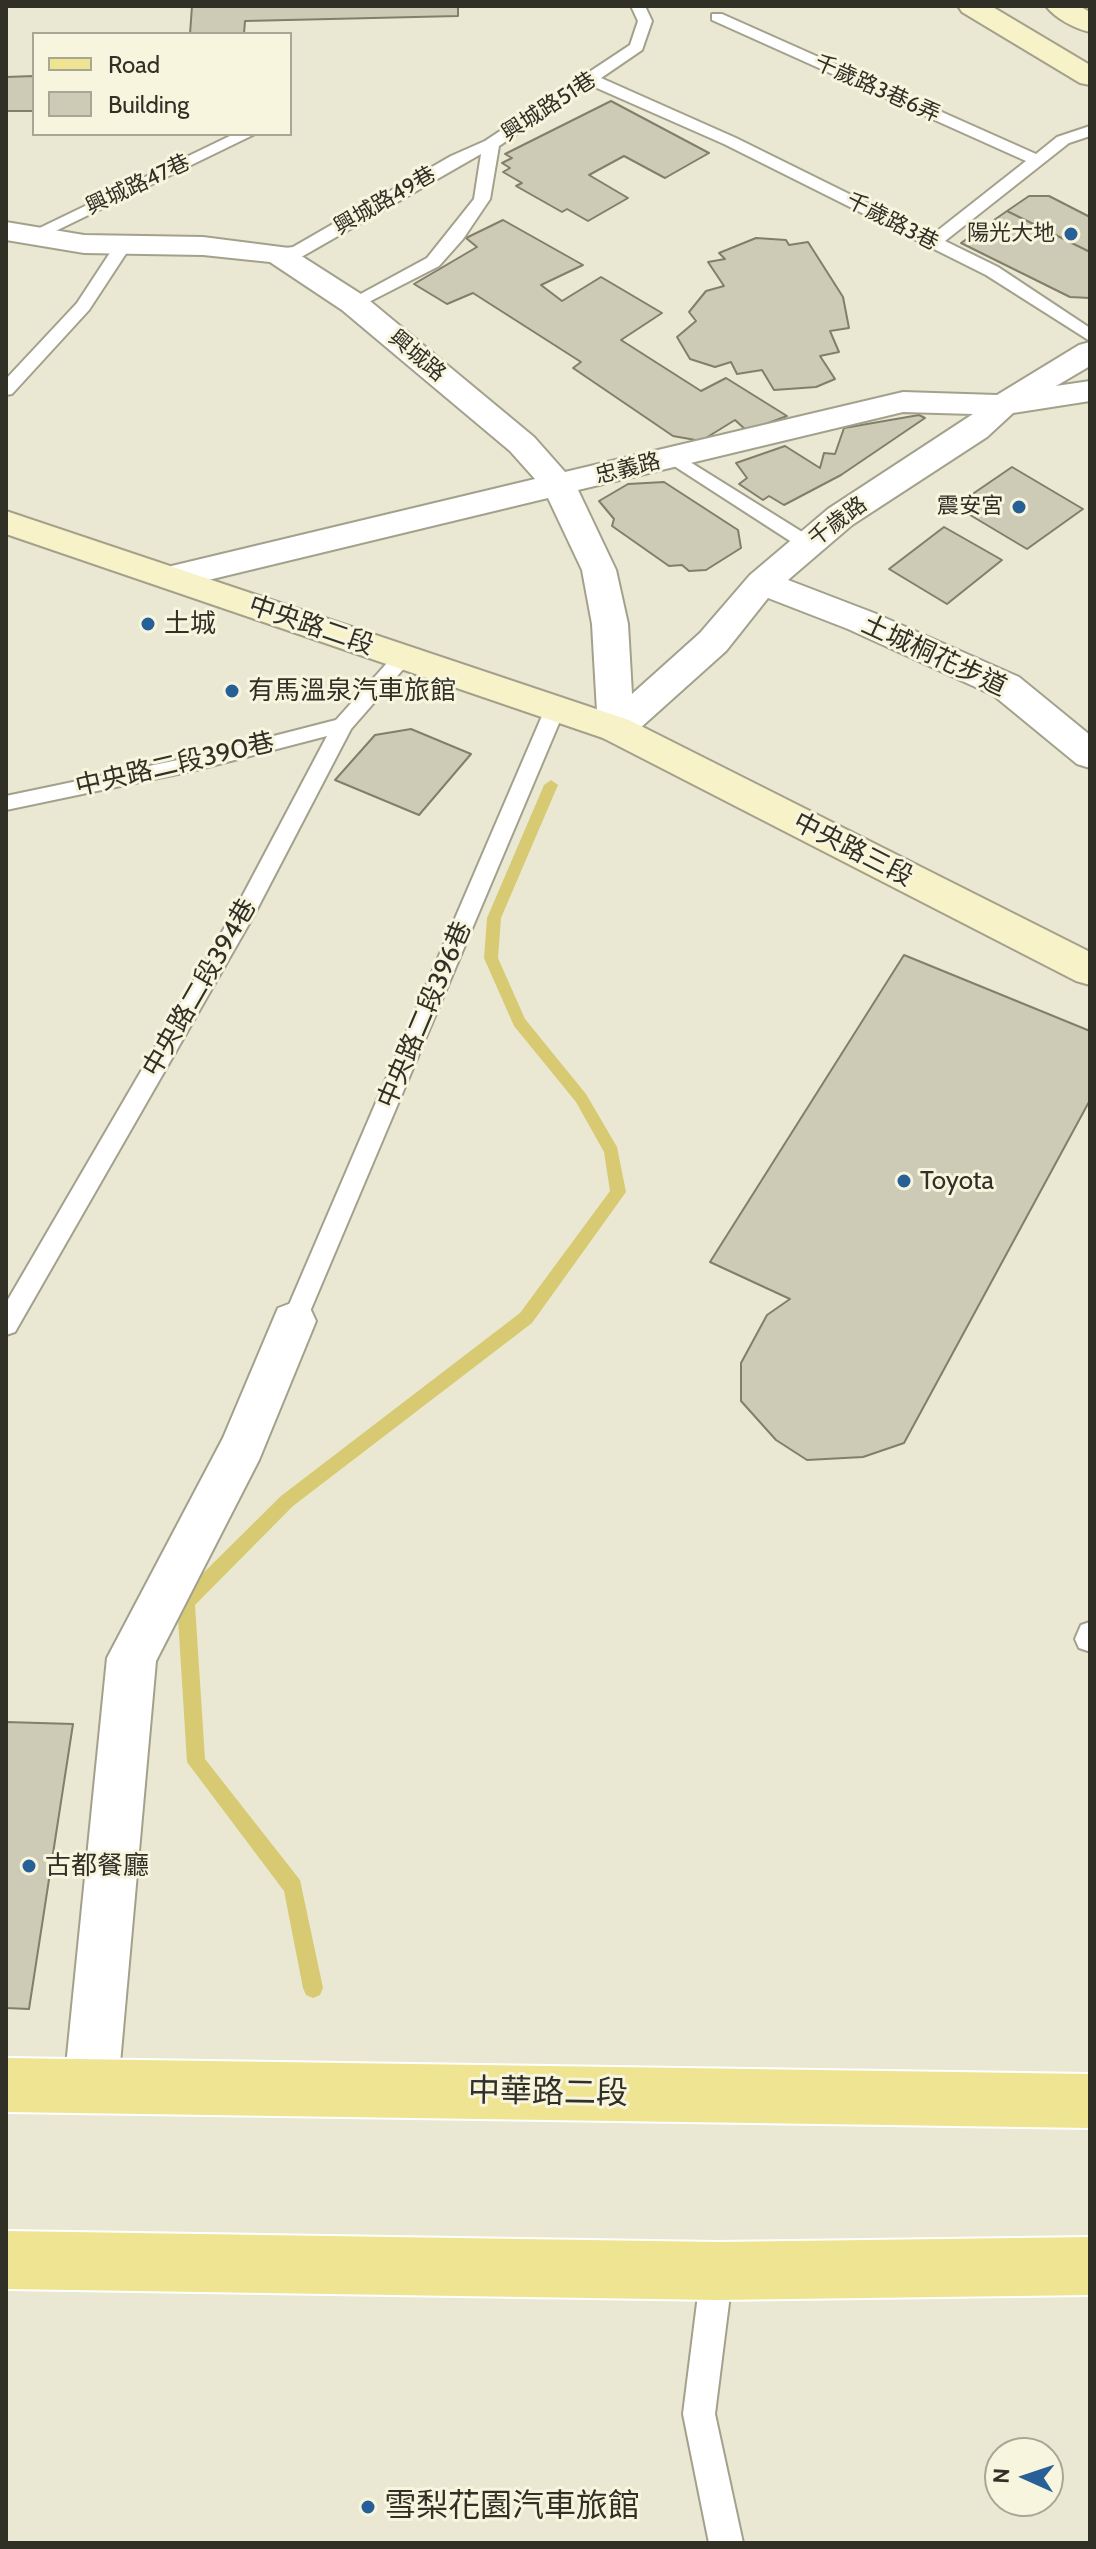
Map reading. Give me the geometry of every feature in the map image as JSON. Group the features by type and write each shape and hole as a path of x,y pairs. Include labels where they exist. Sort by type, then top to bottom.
{"main road":[{"name":"中華路二段","path":"6,2085 1090,2101"},
{"path":"6,2260 717,2271 1090,2266"}],"street":[{"path":"972,6 1090,77"},
{"path":"1060,6 1090,24"},
{"name":"興城路","path":"18,234 123,246 203,246 278,254 353,303 522,444 559,486 599,570 610,624 616,729"},
{"name":"千歲路","path":"616,729 713,642 762,583 840,517 975,430 1003,405 1090,352"},
{"name":"忠義路","path":"171,577 903,402 1003,405 1090,390"},
{"name":"中央路二段","path":"6,522 616,729"},
{"name":"土城桐花步道","path":"762,583 861,621 1006,686 1090,755"},
{"name":"中央路三段","path":"616,729 1090,970"},
{"path":"91,2086 132,1658 243,1446 294,1321"}],"lane":[{"name":"興城路51巷","path":"353,303 433,262 482,199 491,144 592,80 637,47 645,21 638,6"},
{"name":"千歲路3巷6弄","path":"717,17 1037,160"},
{"name":"千歲路3巷","path":"592,80 730,141 992,271 1090,336"},
{"path":"934,242 1063,140 1090,131"},
{"name":"興城路47巷","path":"18,234 242,136"},
{"name":"興城路49巷","path":"278,254 297,252 457,159 491,144"},
{"path":"6,390 83,306 123,246"},
{"path":"674,458 808,544"},
{"name":"中央路二段394巷","path":"6,1325 245,911 343,725 403,658"},
{"name":"中央路二段396巷","path":"294,1321 555,709"},
{"name":"中央路二段390巷","path":"6,803 192,764 343,725"},
{"path":"717,2271 699,2414 726,2543"}],"building":[{"path":"192,6 458,6 458,16 245,21 244,32 190,32"},
{"path":"32,76 32,111 6,111 6,77"},
{"path":"611,101 709,153 665,178 624,156 589,175 628,198 588,221 567,209 562,212 516,186 522,183 503,172 510,168 502,163 512,158 505,154"},
{"name":"陽光大地","path":"1029,196 1049,196 1090,217 1090,252 1007,211"},
{"path":"1007,211 1090,252 1090,298 1070,297 961,243"},
{"path":"503,220 583,265 541,285 562,301 601,277 662,313 621,340 701,391 726,378 787,416 747,431 735,420 701,441 673,436 573,368 581,362 473,293 447,304 414,284 477,247 466,238"},
{"path":"756,238 786,240 789,245 808,242 843,297 849,328 830,331 839,352 820,356 835,379 816,387 774,390 762,370 737,374 731,362 715,367 690,359 677,337 696,321 689,312 706,291 724,286 708,262 725,259 719,253"},
{"path":"919,415 925,418 841,475 784,505 769,496 763,500 739,484 747,478 736,463 785,446 820,468 824,453 835,454 844,428"},
{"name":"震安宮","path":"1012,467 1083,509 1027,549 955,506"},
{"path":"664,482 738,530 741,548 706,570 689,571 682,565 669,566 612,526 614,519 599,501 628,484"},
{"path":"944,527 1002,560 947,604 889,569"},
{"path":"411,729 471,754 419,815 335,780 375,735"},
{"name":"Toyota","path":"904,955 1090,1031 1090,1100 904,1443 863,1457 807,1460 776,1440 741,1401 741,1363 767,1315 790,1299 710,1262"},
{"name":"古都餐廳","path":"6,1722 73,1724 29,2009 6,2008"}],"waterway":[{"path":"313,1988 293,1887 196,1762 186,1602 287,1501 526,1318 618,1192 612,1151 581,1098 519,1022 491,958 494,918 551,785"}],"place":[{"name":"陽光大地","path":"1071,234"},
{"name":"震安宮","path":"1019,507"},
{"name":"土城","path":"148,624"},
{"name":"有馬溫泉汽車旅館","path":"232,691"},
{"name":"Toyota","path":"904,1181"},
{"name":"古都餐廳","path":"29,1866"},
{"name":"雪梨花園汽車旅館","path":"368,2507"}]}
